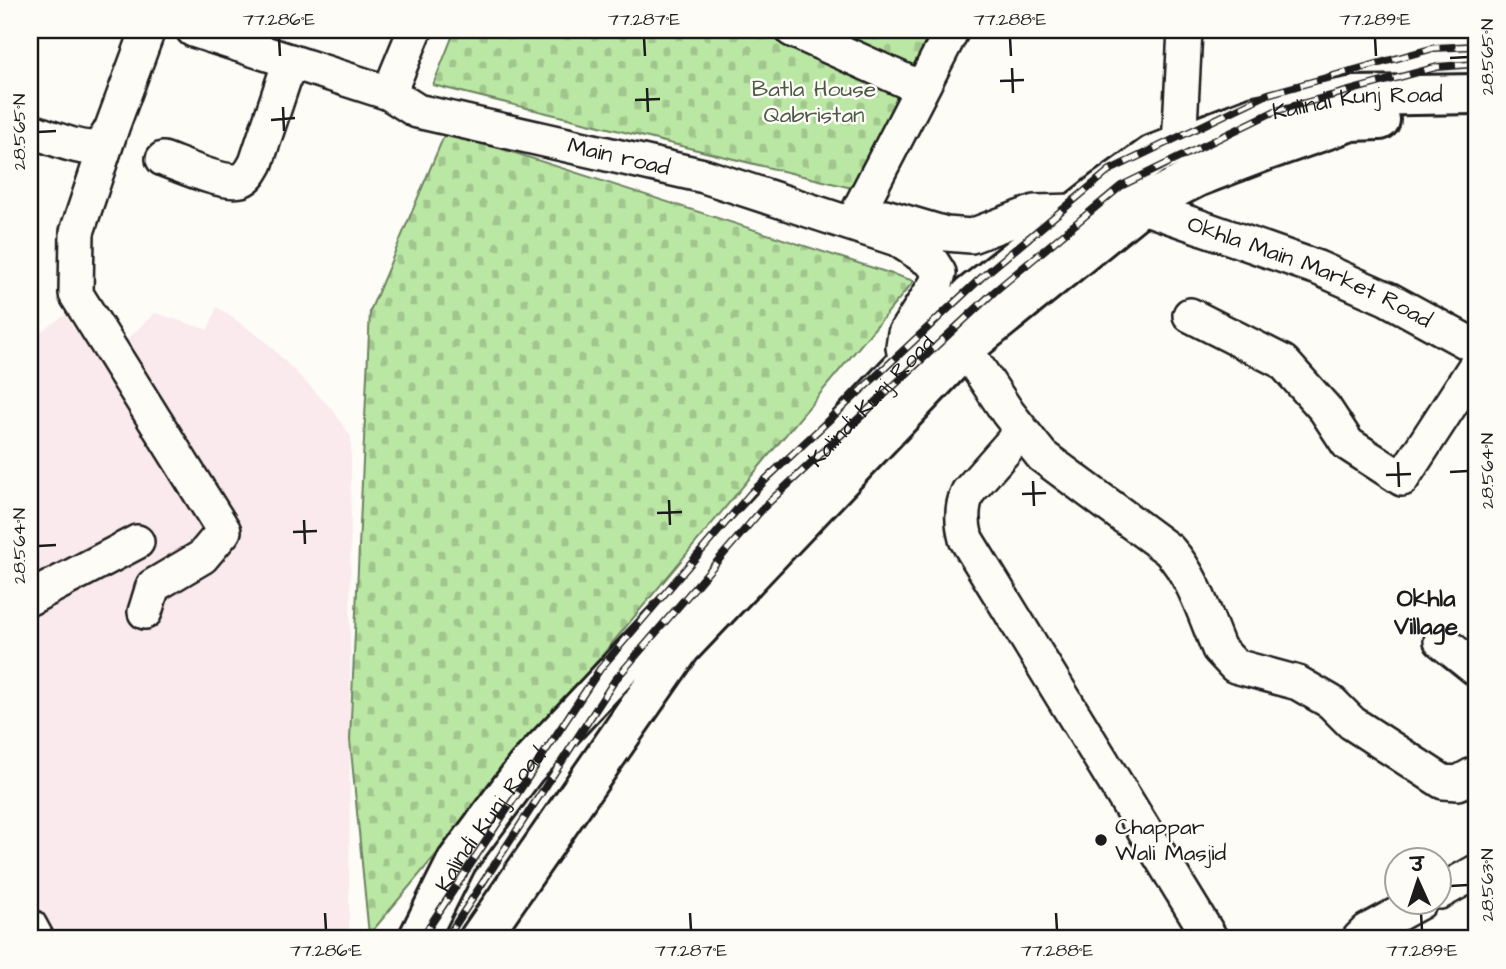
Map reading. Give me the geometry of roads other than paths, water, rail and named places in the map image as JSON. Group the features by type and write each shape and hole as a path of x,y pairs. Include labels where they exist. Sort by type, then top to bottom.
{"main road":[{"name":"Kalindi Kunj Road","path":"478,939 681,647 956,335 970,296 1153,155 1255,116 1355,96 1476,94"},
{"name":"Kalindi Kunj Road","path":"418,939 457,861 526,768 906,364 956,335 1140,206 1197,177 1351,121 1476,113"}],"street":[{"path":"145,612 153,586 202,557 224,531 76,294 77,232 148,30"},
{"name":"Main road","path":"193,30 389,93 417,111 704,176 897,239 932,262 939,273 936,284 905,333 903,347 906,364"},
{"path":"415,30 389,93 420,90 705,160 946,234 971,236 1035,212 1077,211"},
{"path":"792,30 921,88"},
{"path":"859,208 952,30"},
{"path":"1179,146 1185,30"},
{"path":"163,159 226,180 241,180 248,176 256,163 290,61"},
{"path":"30,130 84,147 101,143 111,130"},
{"name":"Okhla Main Market Road","path":"1140,206 1318,268 1388,299 1476,347"},
{"path":"1190,315 1283,362 1325,409 1349,444 1402,479 1476,365"},
{"path":"956,335 1021,432 1042,456 1169,550 1178,560 1219,649 1235,666 1298,683 1331,702 1352,723 1443,782 1458,783 1476,773"},
{"path":"1021,432 968,492 964,502 963,524 966,539 1211,939"},
{"path":"30,598 137,542"},
{"path":"1441,641 1476,669"},
{"path":"1454,884 1476,872"},
{"path":"1359,939 1367,931 1394,916"},
{"path":"30,926 37,939"}],"railway":[{"path":"421,939 600,669 751,493 982,277 1110,170 1268,94 1434,48 1476,46"},
{"path":"446,939 615,680 765,506 995,291 1121,186 1275,111 1437,67 1476,64"}],"place":[{"name":"Chappar Wali Masjid","path":"1101,840"}],"district":[{"name":"Okhla Village","path":"1426,613"}],"park label":[{"name":"Batla House Qabristan","path":"814,102"}]}
